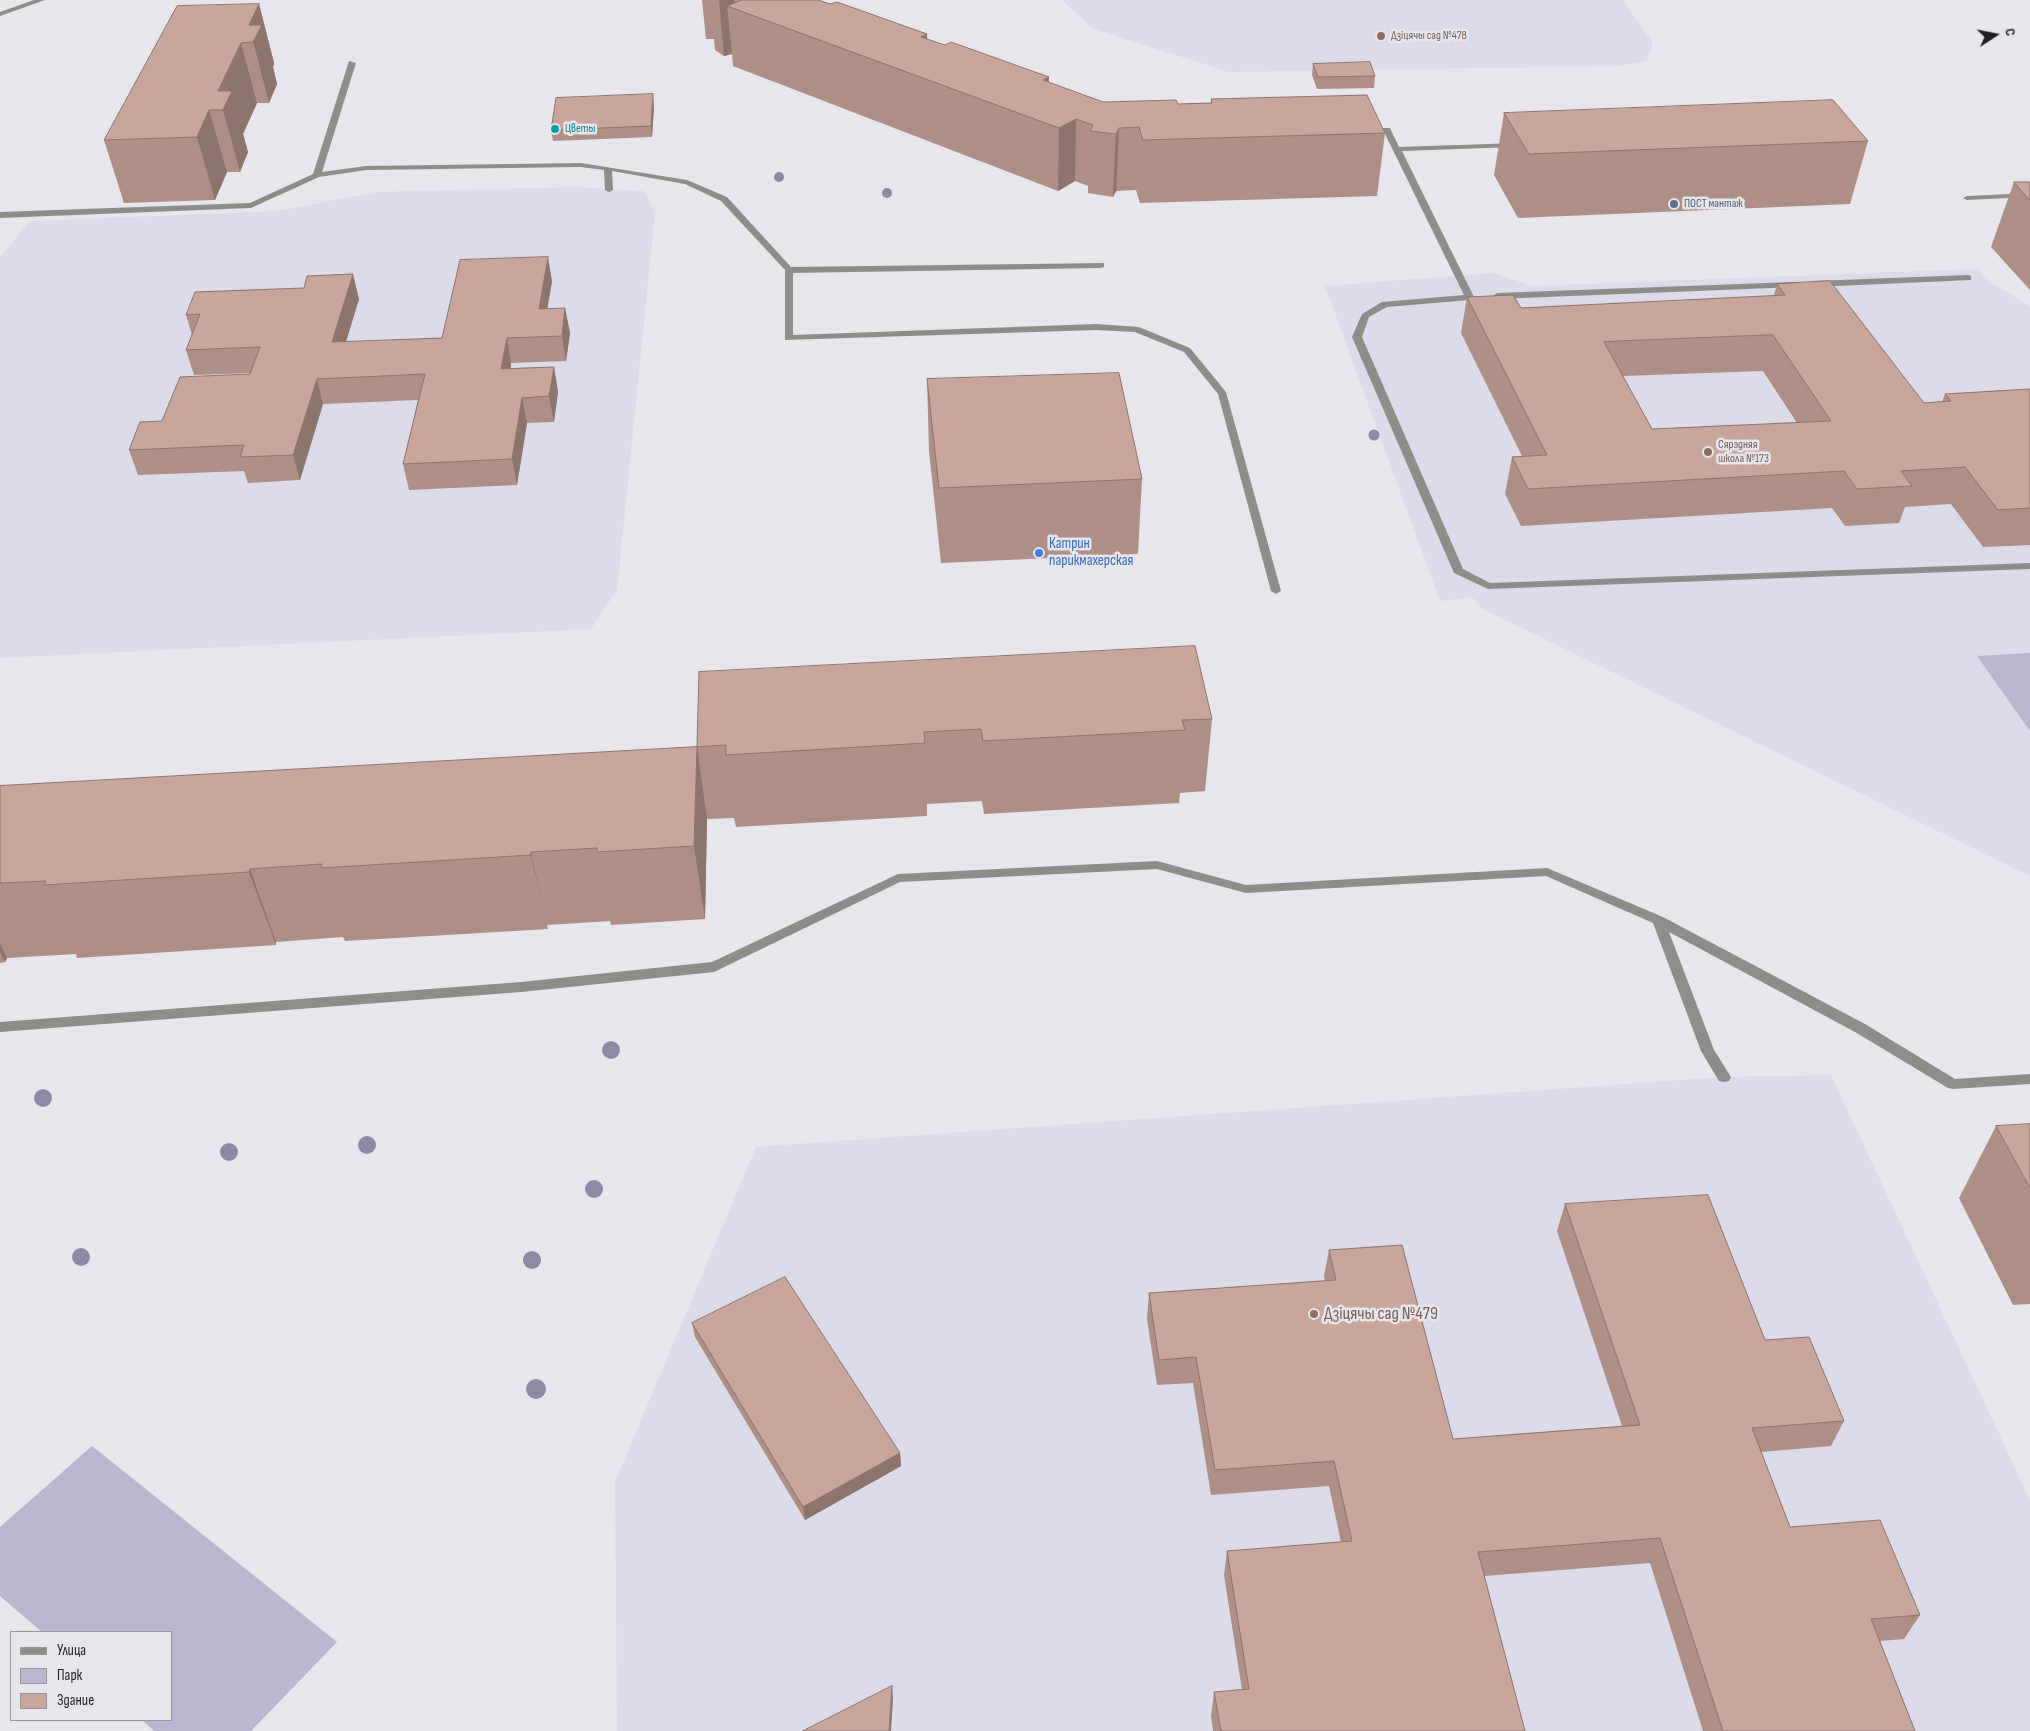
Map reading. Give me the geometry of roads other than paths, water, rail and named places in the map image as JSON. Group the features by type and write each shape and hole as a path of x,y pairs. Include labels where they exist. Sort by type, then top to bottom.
{"street":[{"path":"0,14 41,0"},
{"path":"317,175 352,63"},
{"path":"1358,131 1387,130 1474,297 1385,304 1365,316 1357,337 1458,571 1488,586 2030,566"},
{"path":"1397,149 1525,145"},
{"path":"0,215 251,205 317,175 366,168 581,165 687,182 724,199 789,270 788,338 1096,327 1136,329 1187,350 1223,394 1276,591"},
{"path":"608,168 609,190"},
{"path":"1967,198 2030,195"},
{"path":"789,270 1101,265"},
{"path":"1490,296 1968,278"},
{"path":"0,1027 520,987 714,967 898,878 1157,865 1246,889 1547,872 1658,920 1860,1028 1953,1084 2030,1079"},
{"path":"1658,920 1708,1051 1724,1077"}],"place":[{"name":"Дзіцячы сад №478","path":"1381,36"},
{"name":"Цветы","path":"555,129"},
{"name":"ПОСТ мантаж","path":"1674,204"},
{"name":"Сярэдняя школа №173","path":"1708,452"},
{"name":"Катрин парикмахерская","path":"1039,553"},
{"name":"Дзіцячы сад №479","path":"1314,1314"}]}
